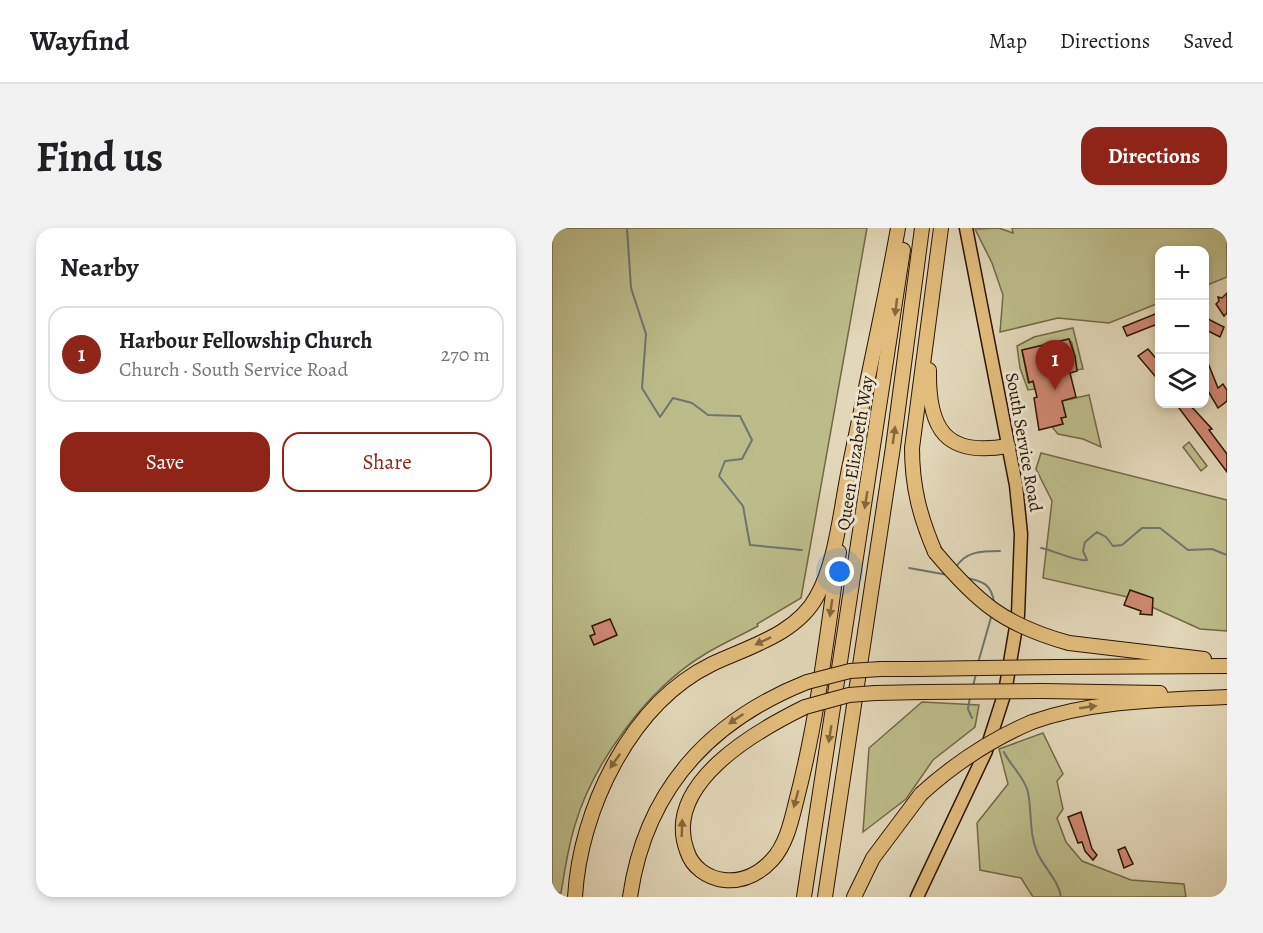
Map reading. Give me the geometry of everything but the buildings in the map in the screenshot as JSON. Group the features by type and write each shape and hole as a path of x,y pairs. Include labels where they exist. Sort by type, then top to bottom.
{"highway":[{"path":"575,897 584,834 609,769 633,736 679,684 710,665 778,633 802,617 817,596 835,539 898,228"},
{"name":"Queen Elizabeth Way","path":"805,892 894,324 906,228"},
{"name":"Queen Elizabeth Way","path":"826,892 893,447 922,228"},
{"path":"940,228 912,448 912,480 919,514 935,552 970,593 999,616 1037,634 1069,644 1227,660"},
{"path":"935,278 929,381 933,414 950,439 962,447 976,450 1008,446"},
{"path":"849,466 814,721 788,831 773,860 752,876 735,881 717,879 704,874 689,858 682,838 682,819 689,801 715,766 738,745 764,728 805,707 849,695 875,693 1042,691 1227,695"},
{"path":"631,892 648,826 686,765 709,740 731,722 780,693 807,682 850,671 881,669 1227,666"},
{"path":"856,892 873,858 898,821 921,794 972,753 999,736 1032,722 1079,708 1227,695"}],"main road":[{"name":"South Service Road","path":"917,897 986,751 1012,659 1020,580 1021,534 1016,485 966,228"}],"green space":[{"path":"552,228 867,228 801,598 757,624 758,626 715,648 681,670 642,708 609,753 583,801 570,842 561,893 552,893"},
{"path":"999,228 1013,233 1012,228 1227,228 1227,277 1209,284 1209,246 1155,246 1155,305 1109,323 1058,318 1000,332 1003,295 992,263 975,229"},
{"path":"1073,328 1083,369 1077,370 1072,343 1069,339 1022,350 1028,382 1033,382 1035,389 1028,390 1020,368 1017,346 1034,337"},
{"path":"1089,395 1101,447 1083,439 1058,434 1052,427 1063,424 1061,418 1066,417 1062,401"},
{"path":"1189,442 1207,466 1201,471 1183,447"},
{"path":"1041,453 1227,500 1227,631 1200,629 1132,598 1043,578 1052,501 1036,469"},
{"path":"922,702 979,705 975,727 933,760 906,799 863,832 869,748"},
{"path":"1043,733 1063,774 1057,781 1063,809 1057,818 1066,842 1082,861 1131,880 1184,884 1186,897 1033,897 1021,878 980,870 977,823 1008,784 999,749"}],"waterway":[{"path":"627,228 631,288 646,334 642,388 660,417 673,398 692,403 708,415 740,416 752,440 742,459 725,461 719,476 743,506 750,545 802,550"},
{"path":"1041,548 1087,560 1083,551 1085,542 1097,532 1106,537 1113,546 1122,545 1142,528 1160,528 1188,550 1212,549 1227,555"},
{"path":"955,568 969,555 1000,551"},
{"path":"909,568 948,575"},
{"path":"966,578 985,584 991,591 994,602"},
{"path":"978,663 992,614"},
{"path":"973,686 976,674"},
{"path":"970,697 968,709 972,718"},
{"path":"1004,752 1028,792 1034,845 1057,885 1061,897"}],"place":[{"name":"Harbour Fellowship Church","path":"1055,390"}]}
